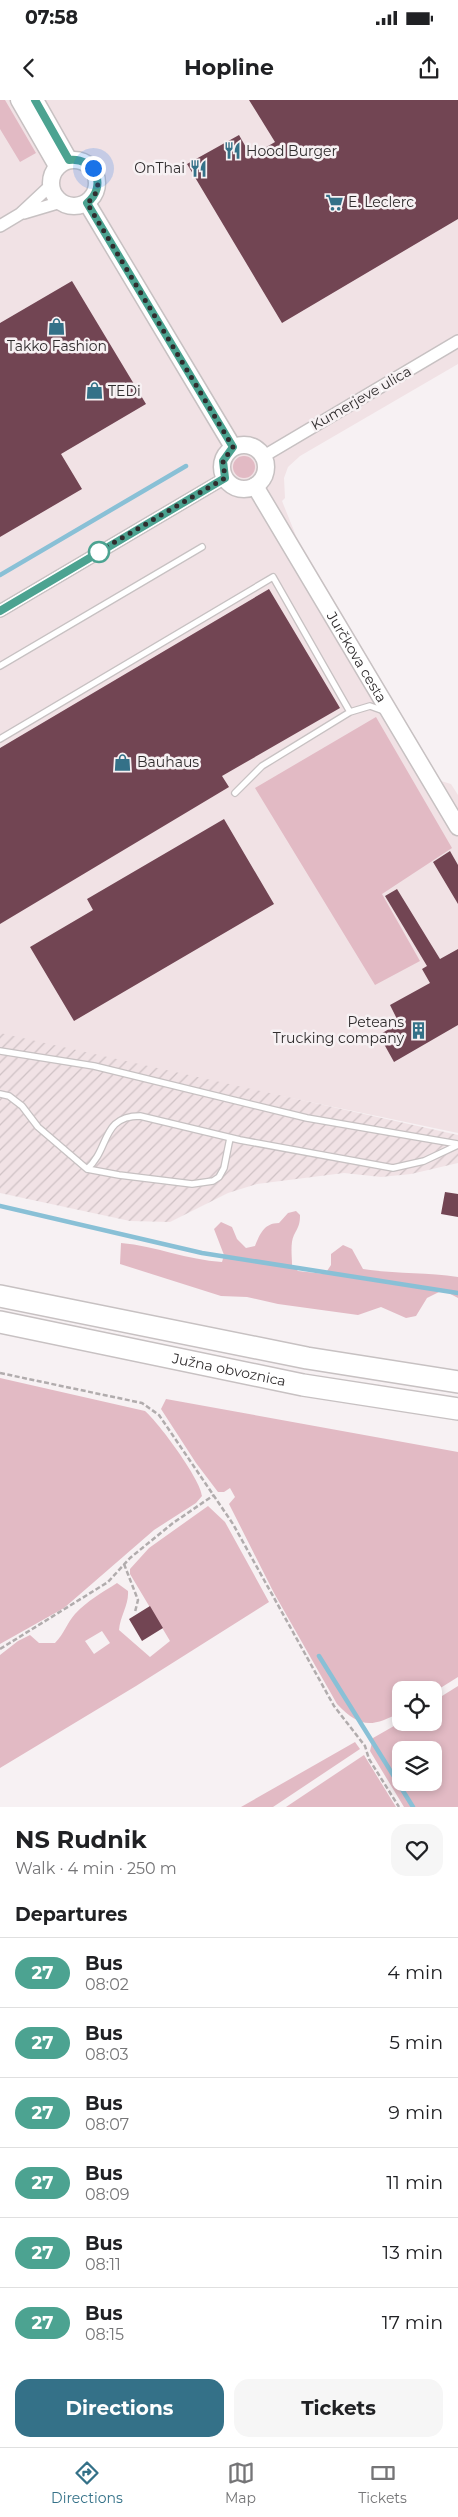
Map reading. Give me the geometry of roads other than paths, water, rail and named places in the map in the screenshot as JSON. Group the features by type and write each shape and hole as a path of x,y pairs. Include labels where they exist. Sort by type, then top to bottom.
{"highway":[{"name":"Južna obvoznica","path":"0,1296 298,1356 458,1382"},
{"name":"Južna obvoznica","path":"0,1322 303,1385 458,1409"}],"street":[{"path":"19,100 63,163"},
{"path":"35,100 63,163"},
{"path":"76,159 88,164 96,174 98,187 87,203 73,206 61,202 52,191 51,185 54,172 63,163 76,159"},
{"path":"0,226 20,214 51,185"},
{"path":"20,214 61,202"},
{"path":"87,203 233,447"},
{"name":"Kumerjeve ulica","path":"264,456 458,341"},
{"path":"250,445 264,456 266,473 256,486 238,488 225,478 223,461 233,447 250,445"},
{"path":"0,611 225,478"},
{"name":"Jurčkova cesta","path":"256,486 389,714 458,826"}],"lane":[{"path":"0,666 202,547"},
{"path":"0,739 273,577 350,712"},
{"path":"235,793 262,766 350,712 370,706 389,714"},
{"path":"0,1051 94,1066 307,1118 458,1145"},
{"path":"0,1094 9,1096 22,1106 38,1127 87,1169 192,1184 213,1181 219,1177 224,1168 230,1138"},
{"path":"87,1169 100,1151 111,1128 116,1122 130,1116 140,1116 230,1138 393,1168 424,1161 458,1145"}],"waterway":[{"path":"0,575 186,466"},
{"path":"0,1206 202,1253 458,1293"},
{"path":"319,1656 413,1807"}],"place":[{"name":"Hood Burger","path":"232,151"},
{"name":"OnThai","path":"199,168"},
{"name":"E. Leclerc","path":"334,202"},
{"name":"Takko Fashion","path":"57,326"},
{"name":"TEDi","path":"94,391"},
{"name":"Bauhaus","path":"123,762"},
{"name":"Peteans Trucking company","path":"418,1030"}]}
